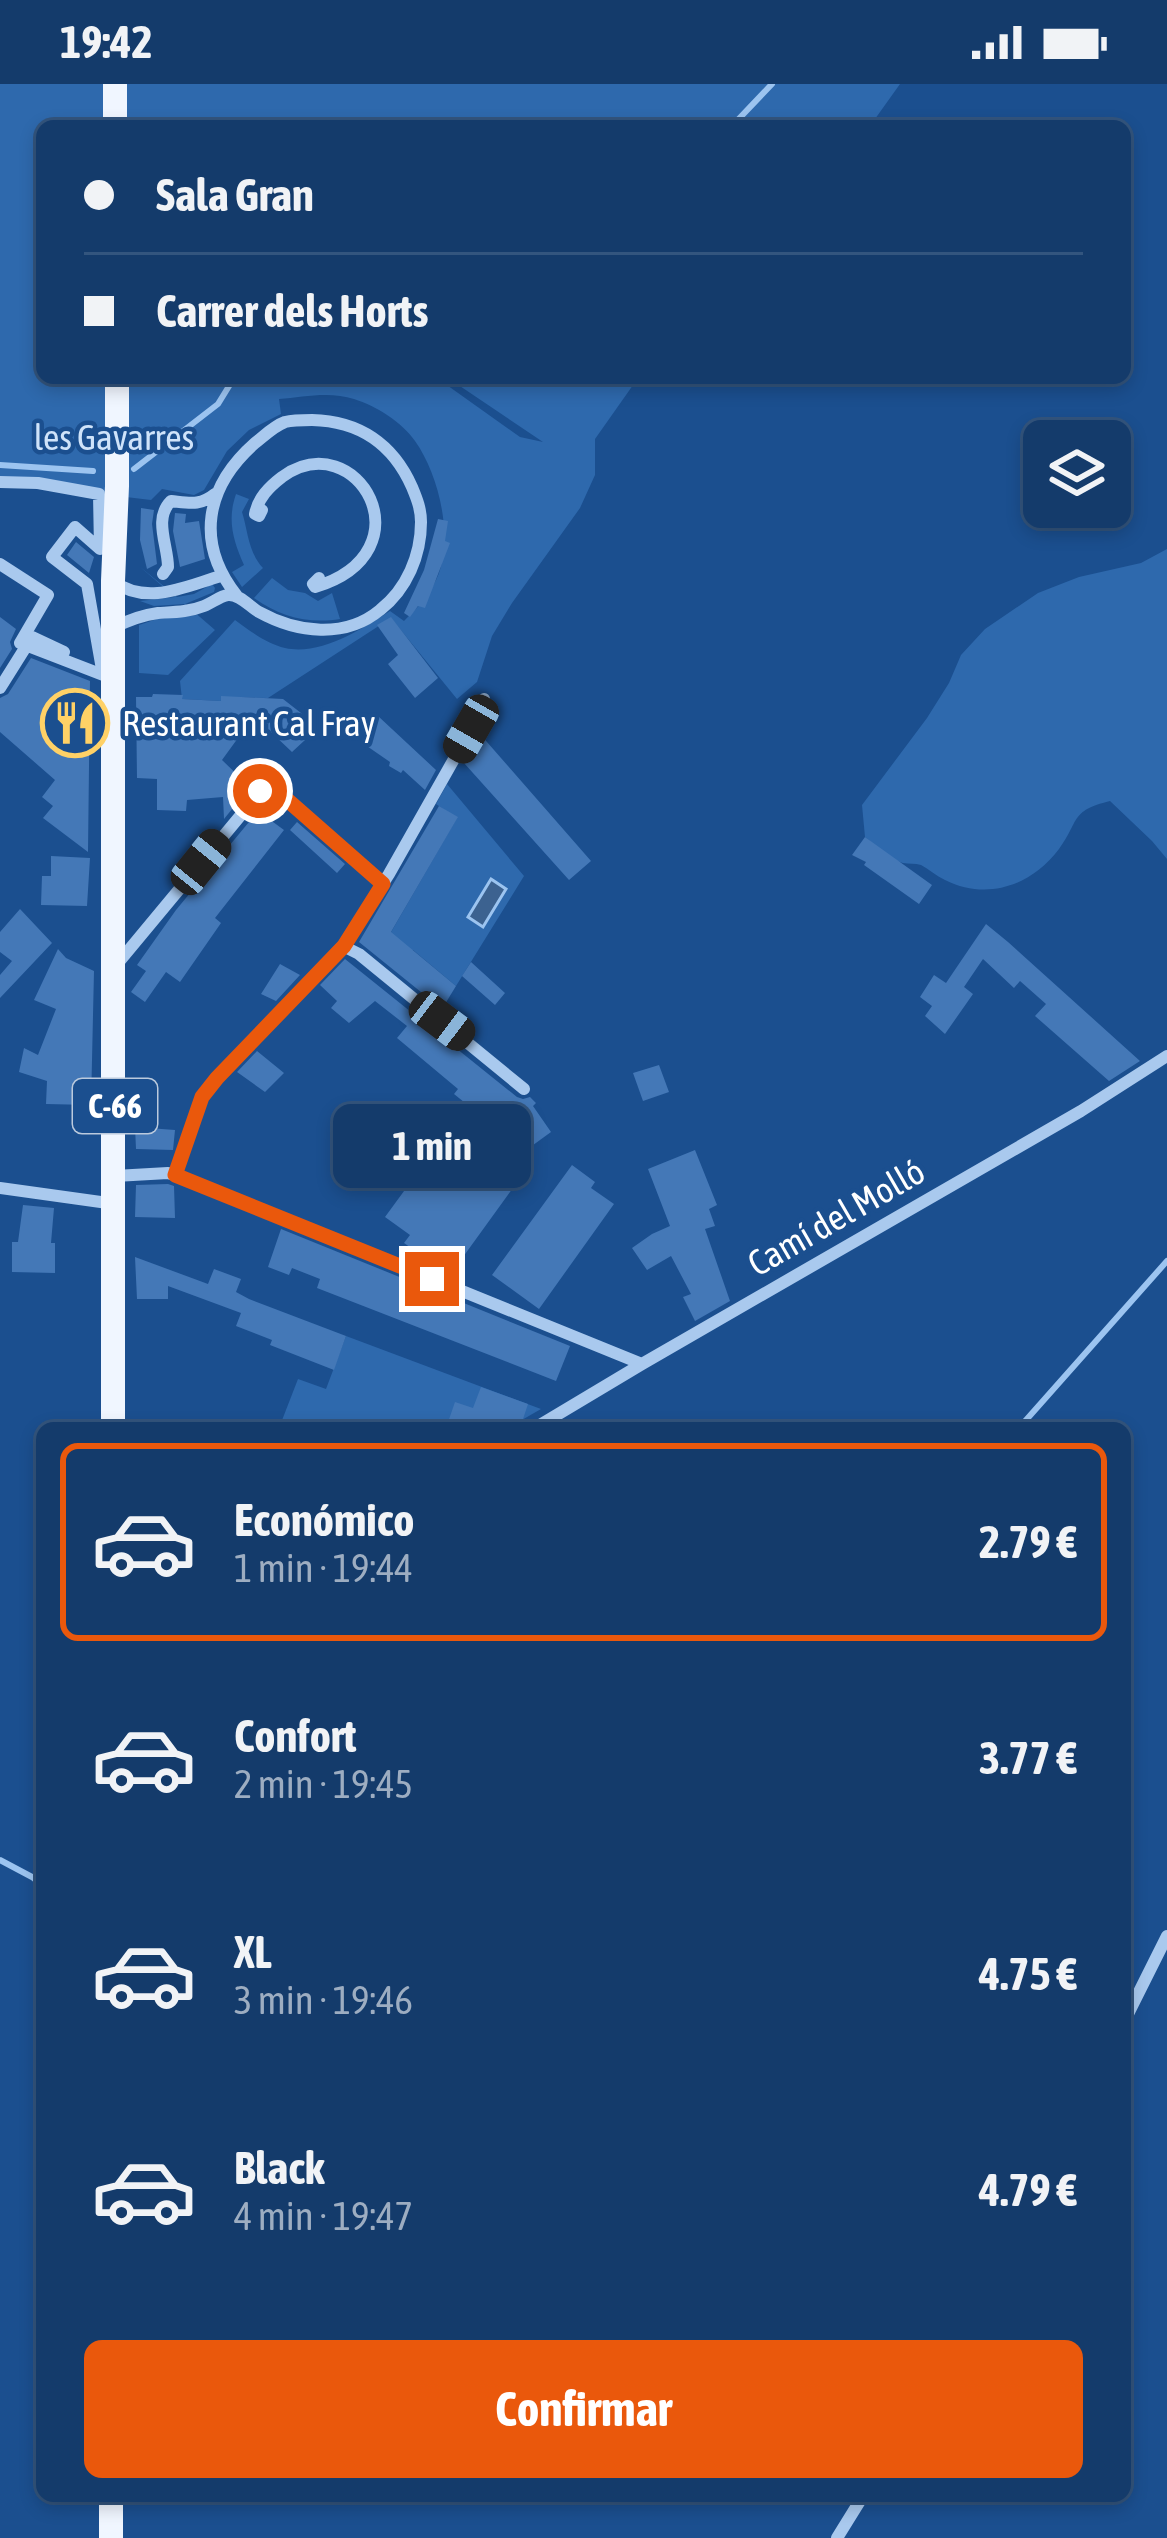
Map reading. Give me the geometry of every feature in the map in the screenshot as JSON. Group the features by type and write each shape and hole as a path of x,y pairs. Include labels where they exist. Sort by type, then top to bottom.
{"main road":[{"path":"115,84 115,120"},
{"name":"C-66","path":"113,1422 116,1176 109,673 114,628 117,384"},
{"path":"111,2502 111,2538"}],"street":[{"path":"338,421 365,431 388,448 406,472 421,510 421,544 399,591 379,612 337,629 305,630 277,622 237,596 221,576 210,521 216,493 238,458 284,422 338,421"},
{"path":"262,510 259,516 255,514 265,492 300,467 338,466 353,477 368,495 376,519 374,542 355,567 315,587 319,578"},
{"path":"0,482 99,494 100,549 75,527 52,557 87,584 109,673 103,675 20,643 48,595 0,564"},
{"path":"163,574 169,567 161,520 165,506 171,501 204,502 216,493"},
{"path":"113,581 129,592 155,593 221,576"},
{"path":"114,628 136,617 182,612 226,595 237,596"},
{"path":"0,688 26,646"},
{"path":"175,1175 202,1097 344,946 484,699"},
{"path":"113,969 260,791 268,788 383,884"},
{"path":"344,946 524,1089"},
{"name":"Camí del Molló","path":"545,1422 1082,1111 1167,1056"},
{"path":"116,1176 175,1175 641,1364"},
{"path":"0,1188 115,1204"},
{"path":"1131,2008 1167,1936"},
{"path":"837,2538 859,2502"}],"green space":[{"name":"les Gavarres","path":"0,84 900,84 874,120 36,120 36,384 445,384 520,437 543,442 457,384 634,384 595,439 595,475 580,508 492,636 477,682 457,699 391,618 268,698 182,699 180,681 235,620 285,648 312,648 340,639 390,611 404,621 428,594 444,550 438,491 410,434 380,410 345,397 279,399 281,414 249,430 227,451 204,490 194,495 162,489 151,500 0,482"},
{"path":"236,494 249,499 242,512 251,548 263,568 242,587 232,572 244,565 232,530"},
{"path":"1167,549 1167,859 1110,801 1081,813 1059,849 1035,872 992,889 961,886 921,865 898,861 865,837 862,805 927,718 961,655 985,629 1038,593 1079,577 1141,563"},
{"path":"139,566 177,597 212,584 215,588 185,604 215,630 168,675 139,673 139,625 197,615 184,604 154,606 140,601 175,597"},
{"path":"272,578 318,601 332,593 340,619 295,618 264,605 254,598"},
{"path":"447,784 524,876 456,986 413,950 379,953 457,818 436,804"},
{"path":"346,1336 541,1409 518,1422 281,1422 298,1379 326,1389"}],"shaded area":[{"path":"491,879 506,889 483,927 468,917"}],"building":[{"path":"141,508 154,510 157,564 147,569 140,540"},
{"path":"175,513 186,514 185,523 199,521 205,559 180,567 173,531"},
{"path":"438,519 448,521 445,541 450,543 425,608 418,606 410,617 404,613 424,570"},
{"path":"76,542 94,557 89,573 67,555"},
{"path":"0,617 16,629 12,649 0,668"},
{"path":"391,617 438,678 415,698 388,664 398,655 377,625"},
{"path":"31,658 90,681 88,852 43,818 53,806 42,797 55,780 0,732 0,698 8,694"},
{"path":"153,694 221,701 221,696 283,699 310,720 298,734 305,740 292,752 254,716 222,760 250,787 224,819 223,797 187,800 186,811 157,810 157,779 137,778 136,697"},
{"path":"378,716 436,770 425,790 361,742"},
{"path":"480,734 591,861 569,880 464,763"},
{"path":"439,806 458,817 391,932 456,986 442,1009 359,942"},
{"path":"258,811 284,830 215,918 221,923 180,982 166,972 145,1002 131,992 146,971 137,965"},
{"path":"297,822 345,864 337,873 290,830"},
{"path":"865,837 932,885 919,904 852,855"},
{"path":"51,856 90,858 87,906 41,905 42,876 51,876"},
{"path":"20,909 52,943 0,998 0,975 12,961 0,952 0,932"},
{"path":"986,924 1140,1061 1109,1081 1035,1016 1046,1004 1020,981 1014,988 983,959 964,987 973,994 945,1034 925,1016 932,1006 920,997 934,975 946,983"},
{"path":"58,949 94,971 91,1105 46,1104 47,1081 19,1072 24,1048 38,1055 56,1009 34,1000"},
{"path":"345,959 517,1097 530,1097 551,1132 518,1156 491,1134 496,1128 454,1094 458,1089 397,1038 407,1026 375,1001 349,1023 331,1008 337,1001 320,985"},
{"path":"471,962 505,993 495,1005 462,976"},
{"path":"280,964 300,975 276,1001 261,994"},
{"path":"257,1051 284,1073 265,1092 237,1072"},
{"path":"659,1065 669,1092 643,1101 633,1073"},
{"path":"135,1127 175,1130 173,1150 136,1149"},
{"path":"437,1146 485,1181 494,1169 515,1185 450,1275 404,1243 410,1235 385,1217"},
{"path":"695,1150 717,1205 709,1209 715,1226 705,1229 730,1301 695,1321 683,1297 691,1294 671,1256 647,1270 632,1248 670,1226 648,1169"},
{"path":"572,1165 595,1182 591,1188 614,1204 539,1309 492,1275"},
{"path":"136,1185 174,1186 175,1218 135,1217"},
{"path":"23,1205 54,1208 55,1273 12,1272 12,1242 18,1242"},
{"path":"281,1229 570,1346 556,1381 317,1288 320,1279 292,1268 289,1275 268,1267"},
{"path":"135,1257 208,1284 214,1269 241,1279 236,1292 346,1336 334,1370 236,1326 241,1313 168,1286 168,1299 137,1299"},
{"path":"481,1387 528,1404 522,1422 448,1422 455,1402 473,1408"}],"waterway":[{"path":"738,120 772,84"},
{"path":"134,469 218,404 230,384"},
{"path":"0,465 93,471"},
{"path":"1024,1422 1167,1261"},
{"path":"0,1860 36,1880"}],"place":[{"name":"Restaurant Cal Fray","path":"75,723"}],"route":[{"path":"260,791 276,790 383,884 344,946 202,1097 175,1175 432,1279"}]}
